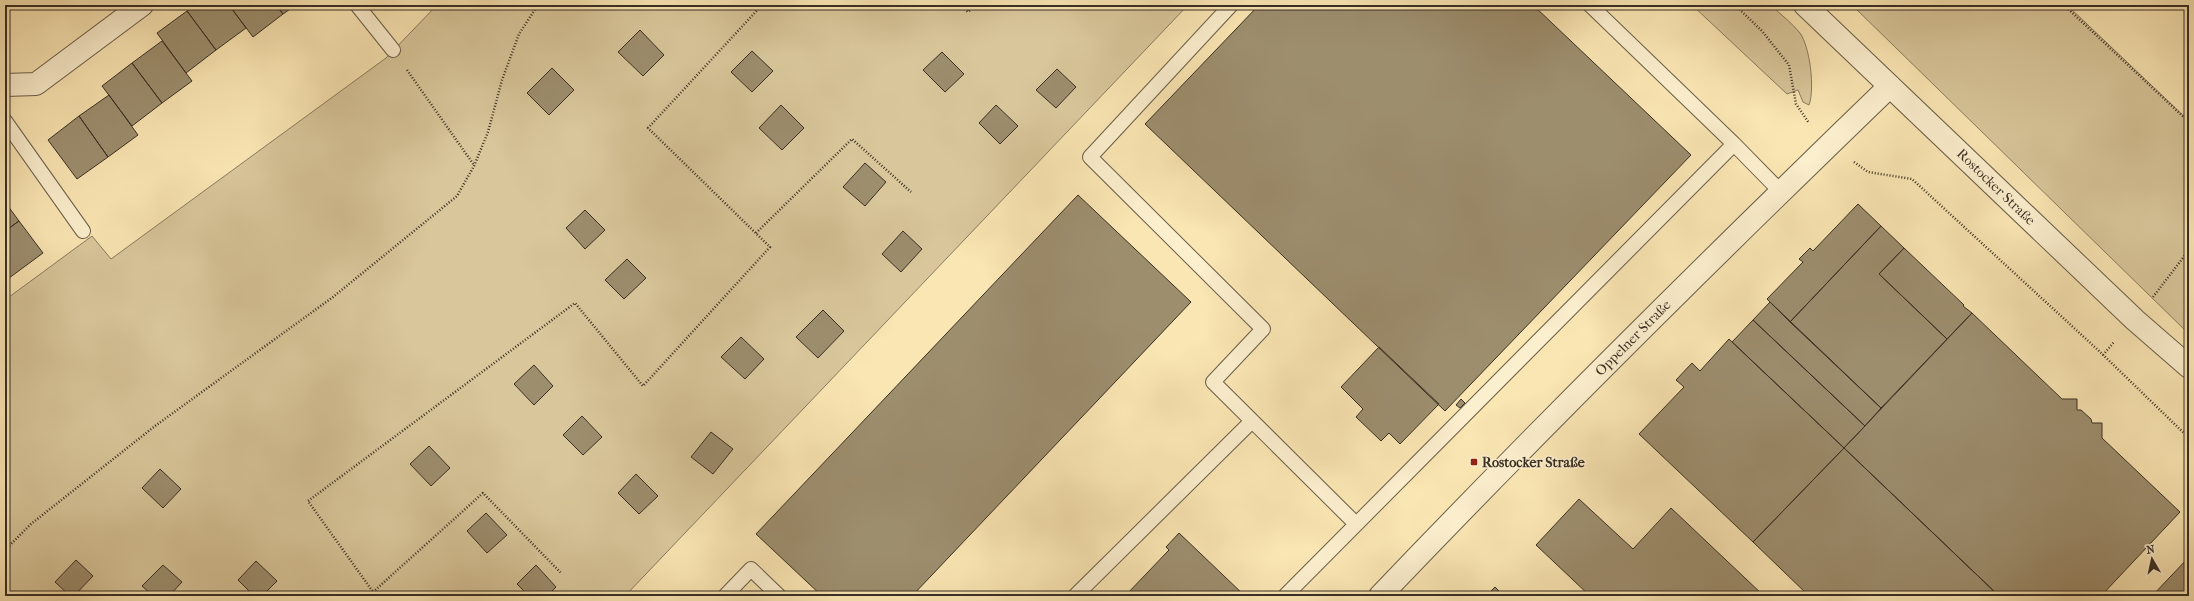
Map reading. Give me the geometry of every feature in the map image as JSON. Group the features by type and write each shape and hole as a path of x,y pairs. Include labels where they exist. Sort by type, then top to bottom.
{"street":[{"path":"5,85 36,84 142,5"},
{"name":"Rostocker Straße","path":"1805,5 2135,320 2189,368"},
{"name":"Oppelner Straße","path":"1380,596 1495,476 1780,191 1831,144 1890,86"}],"lane":[{"path":"358,5 393,50"},
{"path":"1231,5 1090,157 1263,329 1213,382 1356,524"},
{"path":"1590,5 1734,144 1780,191"},
{"path":"5,121 82,231"},
{"path":"1285,596 1734,144"},
{"path":"1075,596 1252,421"},
{"path":"725,596 751,569 779,596"}],"path":[{"path":"5,550 31,524 155,426 333,297 457,196 474,166 488,132 502,80 519,34 538,5"},
{"path":"376,596 308,501 575,302 643,386 770,247 648,128 762,5"},
{"path":"960,5 968,12 975,5"},
{"path":"1735,5 1762,31 1789,65 1796,104 1811,126 1831,144 1868,172 1912,179 2098,350 2189,438"},
{"path":"2064,5 2189,122"},
{"path":"393,50 474,166"},
{"path":"756,234 852,139 911,192"},
{"path":"373,592 483,493 561,573"}],"shaded area":[{"path":"437,5 1188,5 625,596 5,596 5,300 92,236 111,259 386,58"},
{"path":"1692,5 1771,5 1797,29 1804,39 1809,58 1812,89 1809,105 1803,102 1798,90 1787,94"},
{"path":"1852,5 2067,5 2189,121 2189,334"}],"building":[{"path":"5,5 16,5 5,13"},
{"path":"195,5 229,5 246,28 216,50 187,11"},
{"path":"229,5 276,5 283,14 253,37"},
{"path":"276,5 296,5 283,14"},
{"path":"1259,5 1533,5 1691,155 1445,411 1145,124"},
{"path":"187,11 216,50 186,73 157,33"},
{"path":"640,30 664,55 643,76 618,52"},
{"path":"162,41 192,81 162,103 132,63"},
{"path":"752,51 773,71 752,92 731,72"},
{"path":"942,52 964,74 945,92 923,70"},
{"path":"132,63 162,103 132,126 102,86"},
{"path":"552,68 574,90 549,115 527,93"},
{"path":"1057,69 1076,87 1056,108 1036,90"},
{"path":"109,95 138,135 108,157 79,116"},
{"path":"781,105 804,128 782,150 759,128"},
{"path":"996,105 1018,126 1000,144 979,123"},
{"path":"79,116 108,157 77,179 48,140"},
{"path":"865,163 886,182 865,206 843,187"},
{"path":"1078,195 1191,302 912,596 822,596 756,534"},
{"path":"5,202 19,221 5,231"},
{"path":"1858,204 1881,226 1790,322 1767,299 1803,262 1799,259 1810,248 1813,251"},
{"path":"585,210 605,230 585,249 566,228"},
{"path":"19,221 43,253 5,281 5,231"},
{"path":"1881,226 1904,248 1879,274 1947,339 1881,408 1790,322"},
{"path":"903,231 922,249 901,272 882,254"},
{"path":"1904,248 1972,313 1947,339 1879,274"},
{"path":"627,259 646,278 624,299 605,280"},
{"path":"1770,302 1881,408 1865,426 1753,320"},
{"path":"823,310 844,331 818,358 796,337"},
{"path":"1972,313 2062,399 2077,399 2077,410 2081,410 2091,419 2092,423 2102,423 2102,438 2180,512 2101,596 1999,596 1844,448"},
{"path":"1753,320 1865,426 1844,448 1732,342"},
{"path":"741,337 764,359 745,379 721,357"},
{"path":"1729,339 1844,448 1753,542 1639,434 1684,387 1676,380 1692,363 1700,371"},
{"path":"1379,347 1439,404 1400,444 1389,433 1381,441 1356,417 1363,409 1341,387"},
{"path":"534,365 553,386 534,405 514,384"},
{"path":"1461,399 1465,403 1460,408 1456,405"},
{"path":"582,416 602,437 583,455 563,435"},
{"path":"711,432 733,449 713,474 691,457"},
{"path":"429,446 450,468 431,486 410,464"},
{"path":"1844,448 1999,596 1809,596 1753,542"},
{"path":"160,469 181,489 163,508 142,488"},
{"path":"636,474 658,496 639,514 618,493"},
{"path":"1579,499 1633,549 1671,508 1764,596 1590,596 1536,545"},
{"path":"486,513 507,535 487,553 467,531"},
{"path":"1179,533 1245,596 1125,596 1169,550 1166,547"},
{"path":"2189,557 2189,596 2152,596"},
{"path":"76,560 93,576 74,596 70,596 55,582"},
{"path":"256,561 277,581 262,596 254,596 238,580"},
{"path":"163,565 182,582 169,596 153,596 142,586"},
{"path":"536,565 556,587 547,596 529,596 517,584"},
{"path":"1495,587 1504,596 1486,596"}],"place":[{"name":"Rostocker Straße","path":"1474,462"}]}
